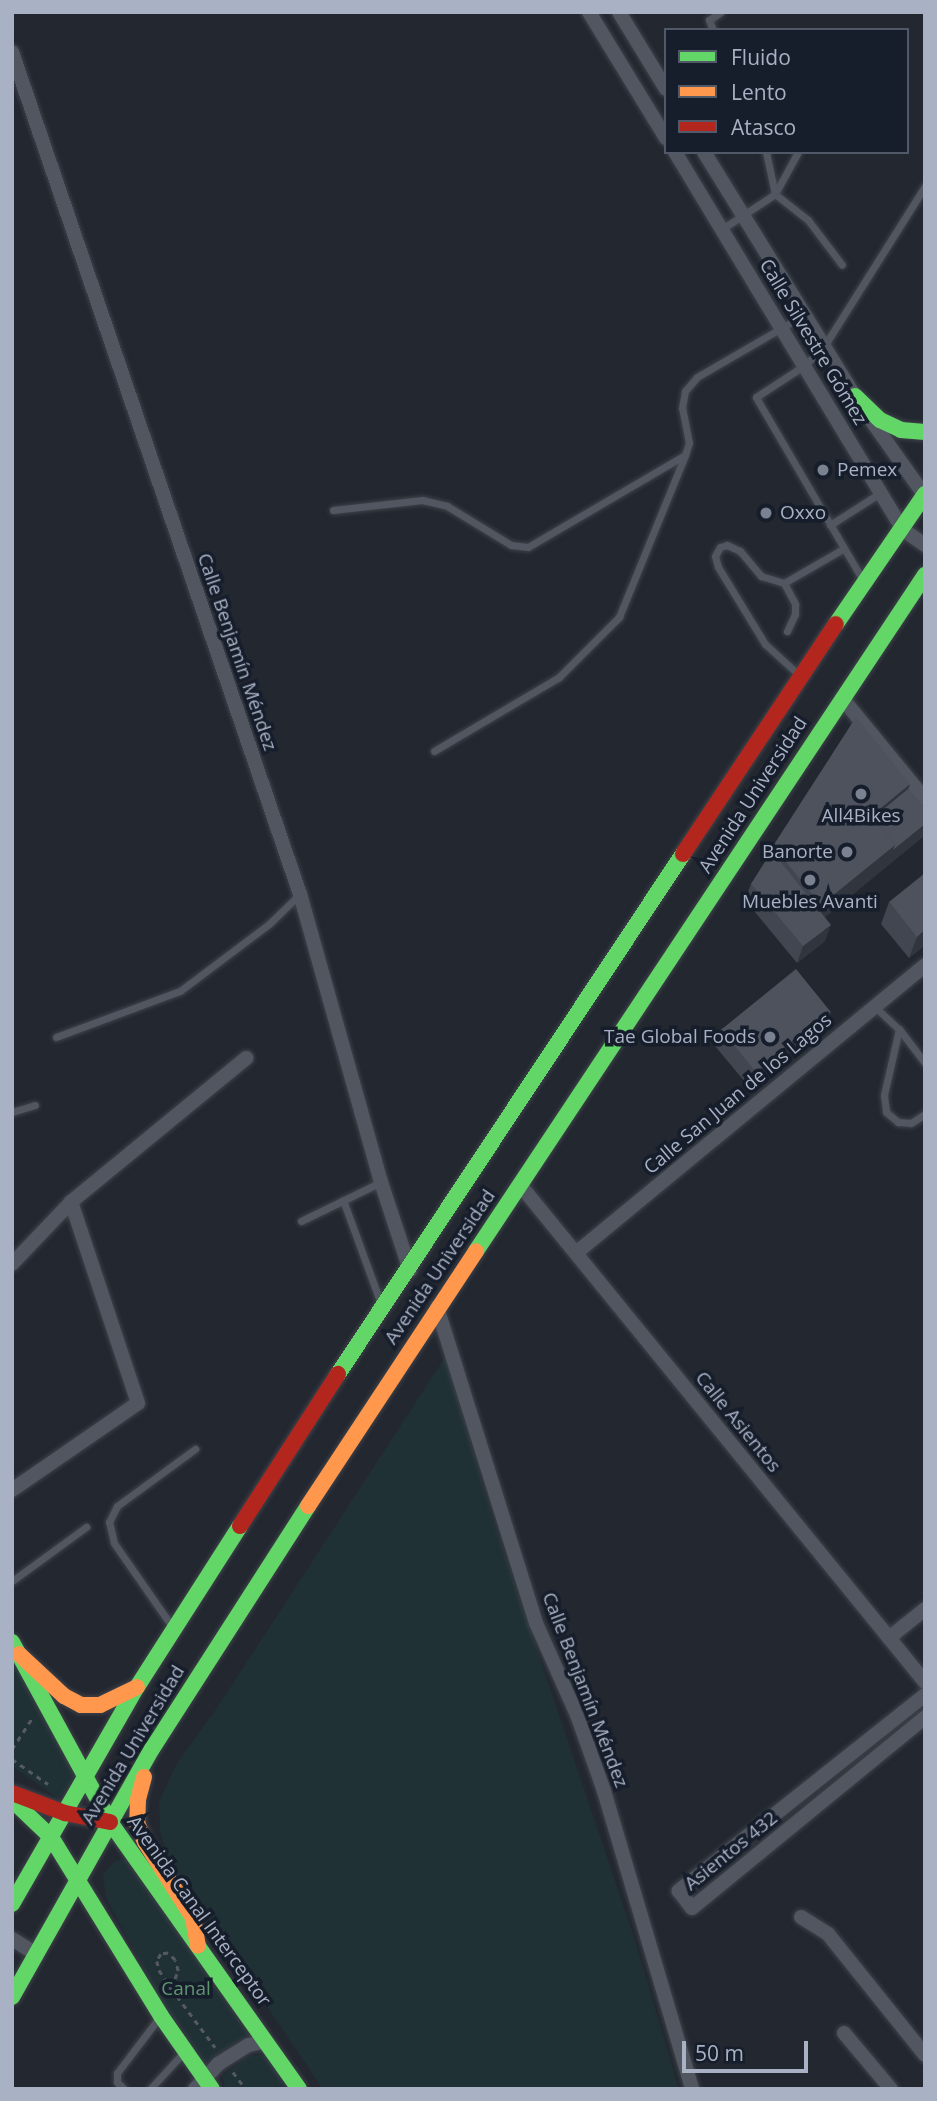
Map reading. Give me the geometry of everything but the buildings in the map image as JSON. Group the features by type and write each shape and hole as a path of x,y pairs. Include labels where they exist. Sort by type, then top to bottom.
{"main road":[{"path":"855,396 880,420 901,429 925,432"},
{"name":"Avenida Universidad","path":"12,1903 173,1628 801,676 924,495"},
{"name":"Avenida Universidad","path":"12,1997 152,1749 437,1307 521,1186 925,575"},
{"path":"16,1648 64,1696 80,1705 100,1704 137,1688"},
{"name":"Avenida Canal Interceptor","path":"16,1648 110,1822 267,2040 299,2089"},
{"path":"152,1749 138,1800 137,1822 145,1842 193,1918 198,1946"},
{"path":"12,1793 65,1813 110,1822"},
{"path":"12,1800 51,1837 203,2085"}],"street":[{"path":"589,12 664,135"},
{"path":"618,12 664,86"},
{"name":"Calle Benjamín Méndez","path":"12,51 300,894 381,1182 410,1270"},
{"name":"Calle Silvestre Gómez","path":"676,154 902,529 925,545"},
{"name":"Calle Silvestre Gómez","path":"706,154 855,396 924,495"},
{"path":"842,698 925,799"},
{"name":"Calle San Juan de los Lagos","path":"576,1253 925,965"},
{"path":"12,1264 71,1202 246,1058"},
{"name":"Calle Asientos","path":"521,1186 925,1682"},
{"path":"12,1490 138,1403 71,1202"},
{"name":"Calle Benjamín Méndez","path":"437,1307 536,1623 577,1715 604,1791 692,2089"},
{"path":"889,1638 925,1609"},
{"name":"Asientos 432","path":"925,1695 679,1891 692,1908 925,1717"},
{"path":"888,1724 899,1738"},
{"path":"777,1813 790,1828"},
{"path":"801,1917 828,1934 925,2055"},
{"path":"12,1939 36,1954"},
{"path":"844,2032 891,2089"},
{"path":"203,2085 218,2064 249,2045 267,2040"}],"lane":[{"path":"712,28 709,20 721,12"},
{"path":"766,154 775,194 808,220 842,265"},
{"path":"722,229 775,194 797,154"},
{"path":"864,581 756,397 805,365 825,345 925,186"},
{"path":"435,751 559,677 619,617 690,443 682,408 685,391 696,377 805,315"},
{"path":"333,510 422,500 447,506 510,545 528,547 685,455"},
{"path":"830,525 881,493"},
{"path":"787,631 796,614 795,604 784,583 761,576 740,551 727,545 720,547 715,556 718,567 765,644 801,676"},
{"path":"784,583 843,549"},
{"path":"56,1037 180,990 269,924 300,894"},
{"path":"874,1006 899,1030 925,1063"},
{"path":"899,1030 884,1096 886,1112 898,1122 911,1123 925,1114"},
{"path":"12,1112 35,1105"},
{"path":"301,1221 381,1182"},
{"path":"343,1200 383,1310"},
{"path":"173,1628 114,1543 109,1522 117,1506 195,1449"},
{"path":"12,1581 86,1527"},
{"path":"124,2089 117,2082 117,2073 160,2016"},
{"path":"150,2089 185,2052"}],"path":[{"path":"12,1749 33,1715"},
{"path":"12,1759 56,1790"},
{"path":"172,1988 178,1971 175,1960 168,1953 161,1954 157,1961 159,1970 218,2052"},
{"path":"234,2074 246,2089"}],"green space":[{"path":"446,1356 491,1514 634,1937 679,2089 323,2089 168,1860 160,1830 159,1802 176,1765 219,1705"},
{"path":"12,1647 80,1770 59,1799 12,1766"},
{"name":"Canal","path":"126,1858 249,2034 205,2062 164,2006 106,1898 103,1874 115,1861"},
{"path":"266,2056 287,2089 225,2089 223,2076 246,2057"}],"traffic: fast":[{"path":"855,396 880,420 901,430 925,432"},
{"path":"836,624 925,494"},
{"path":"476,1251 925,575"},
{"path":"338,1374 683,854"},
{"path":"12,1997 152,1749 308,1506"},
{"path":"12,1904 137,1687 240,1526"},
{"path":"12,1642 110,1822 299,2089"},
{"path":"12,1800 51,1837 161,2016 212,2089"}],"traffic: slow":[{"path":"308,1506 476,1251"},
{"path":"19,1654 64,1696 81,1705 100,1705 137,1687"},
{"path":"144,1777 138,1800 137,1823 145,1842 193,1918 198,1946"}],"traffic: jam":[{"path":"683,854 836,624"},
{"path":"240,1526 338,1374"},
{"path":"12,1793 65,1813 110,1822"}],"place":[{"name":"Pemex","path":"823,470"},
{"name":"Oxxo","path":"766,513"},
{"name":"All4Bikes","path":"861,794"},
{"name":"Banorte","path":"847,852"},
{"name":"Muebles Avanti","path":"810,880"},
{"name":"Tae Global Foods","path":"770,1037"}]}
